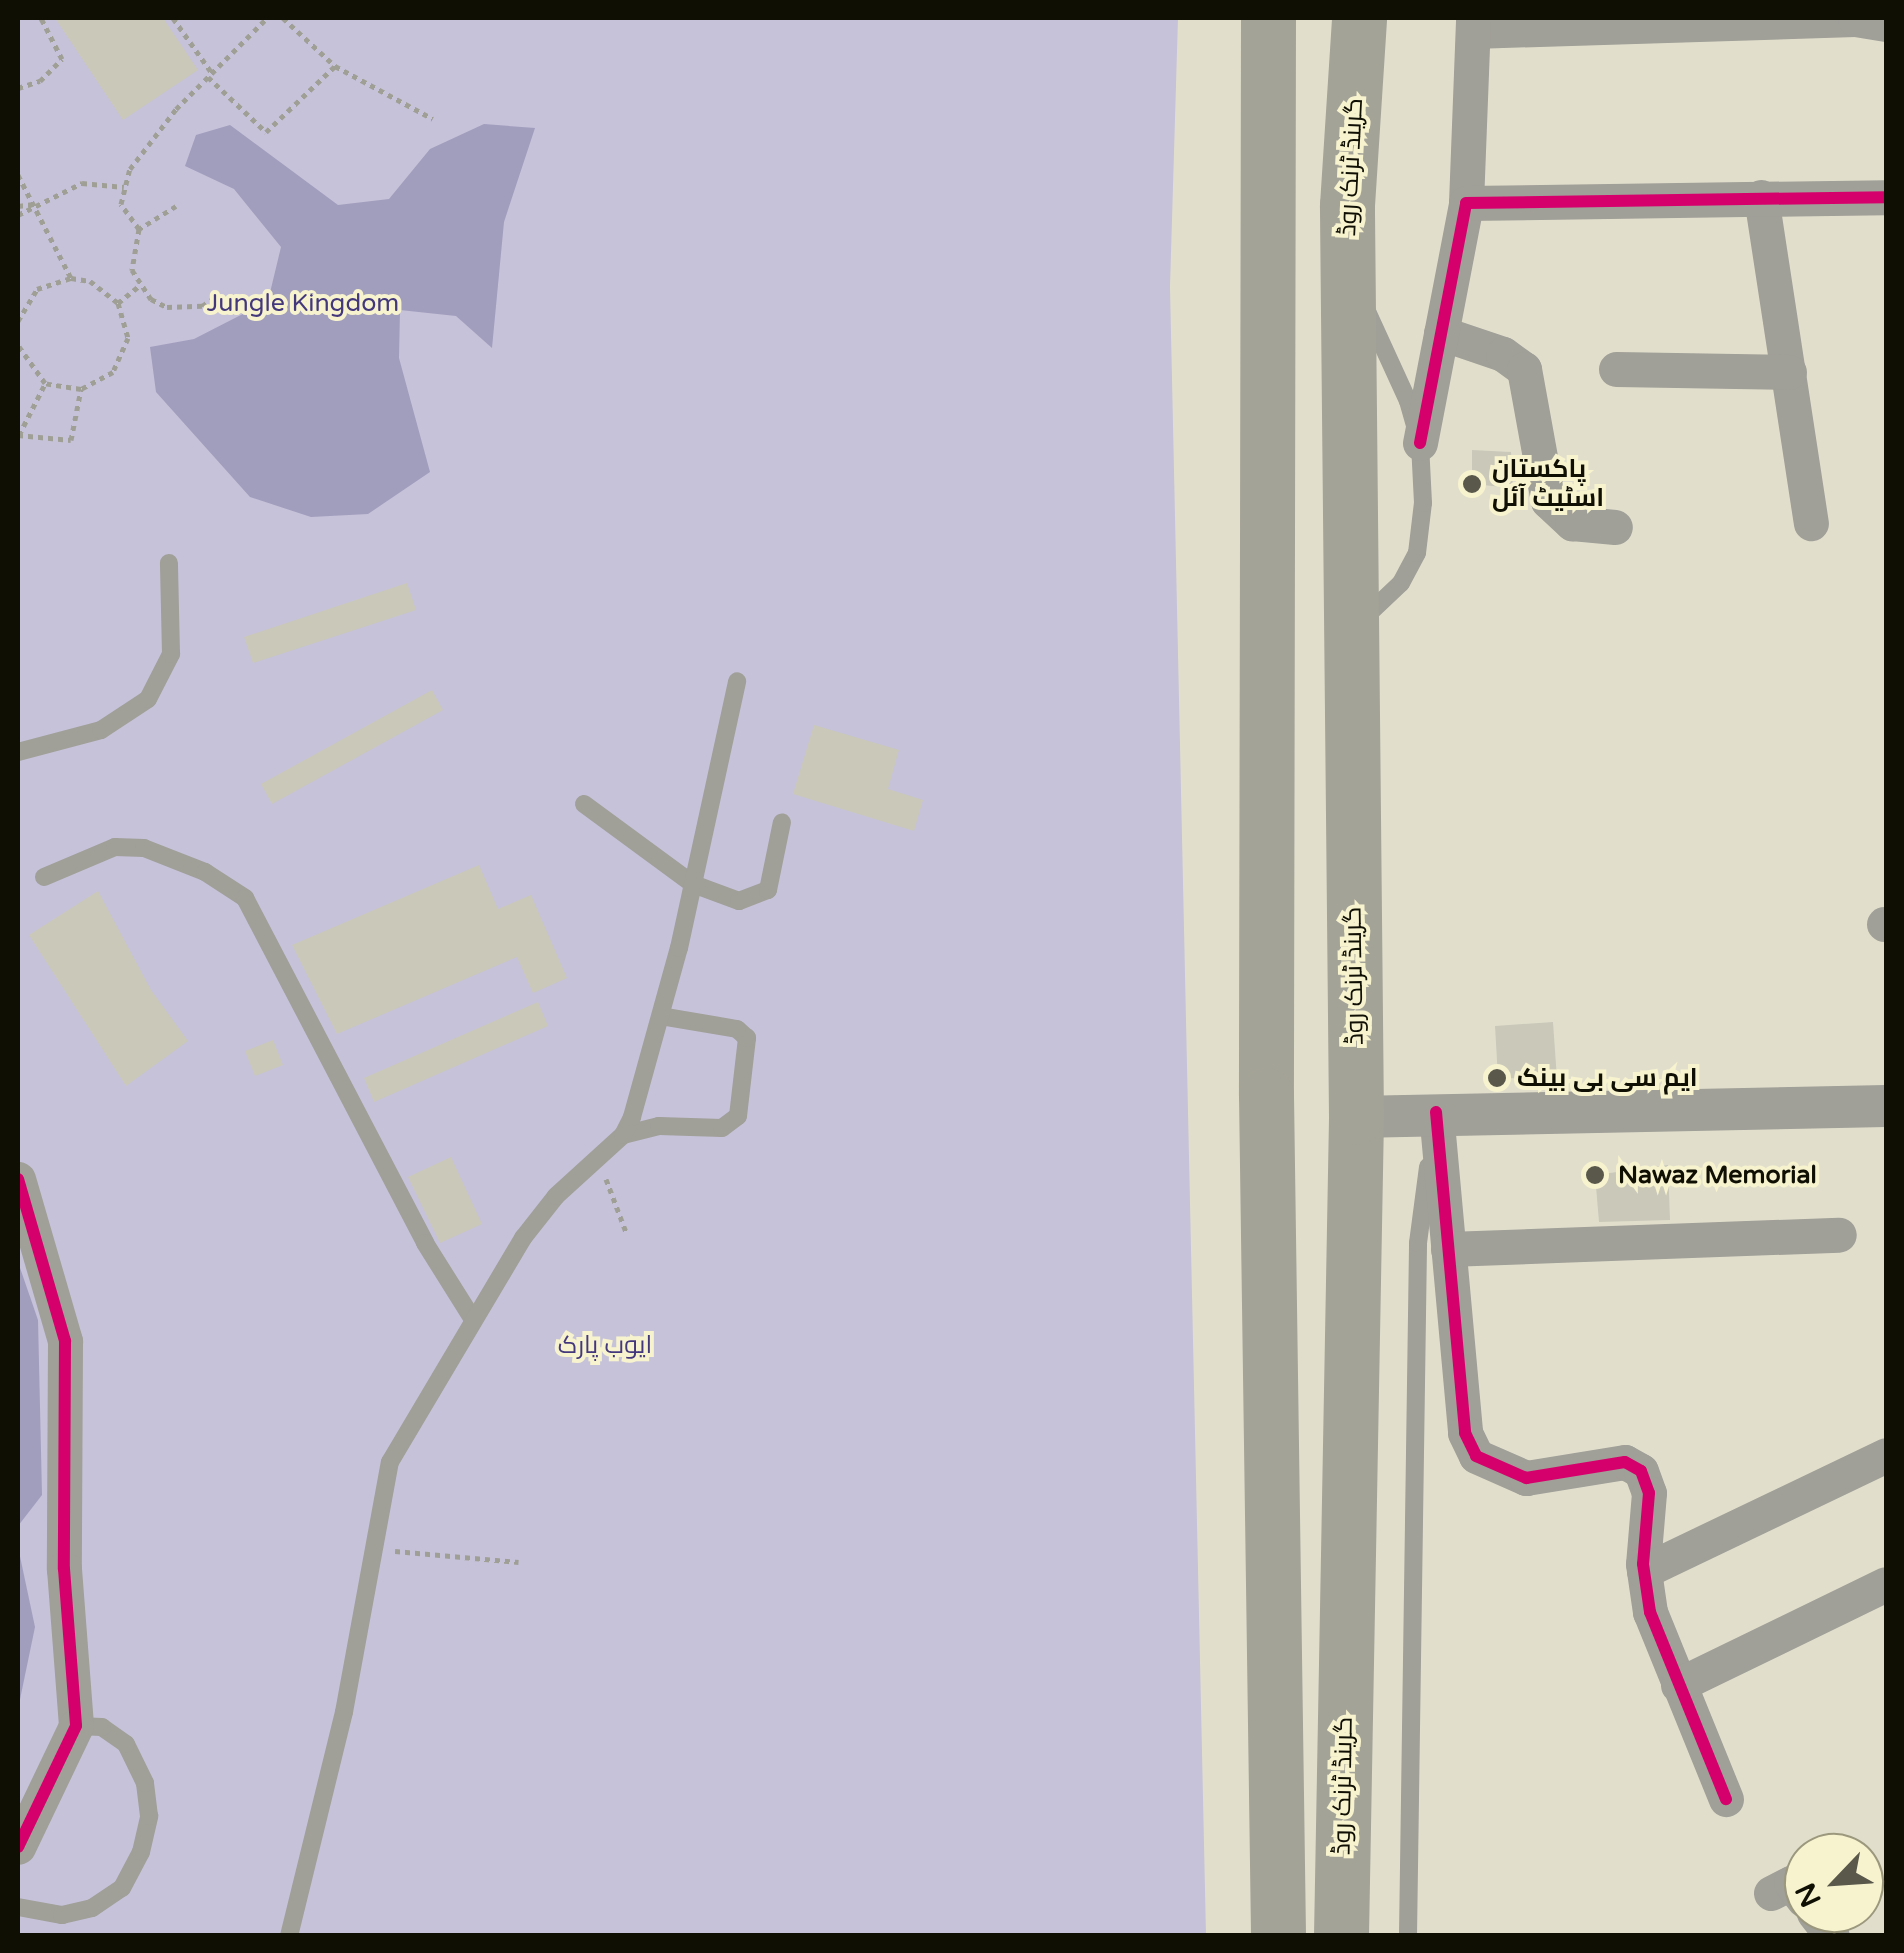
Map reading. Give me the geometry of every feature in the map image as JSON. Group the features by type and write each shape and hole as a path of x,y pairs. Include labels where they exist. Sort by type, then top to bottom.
{"highway":[{"path":"1268,18 1266,1094 1278,1936"},
{"name":"گرینڈ ٹرنک روڈ","path":"1340,1936 1356,1117 1348,273 1359,18"}],"street":[{"path":"1420,443 1466,203 1473,24 1855,19 1886,24"},
{"path":"1466,203 1886,196"},
{"path":"1761,197 1811,523"},
{"path":"1442,333 1503,354 1524,370 1548,501 1572,522 1615,528"},
{"path":"1616,369 1789,372"},
{"path":"1356,1117 1436,1112 1886,1106"},
{"path":"1436,1112 1465,1433 1476,1456 1526,1478 1625,1462 1641,1471 1649,1492 1644,1571 1650,1612 1726,1799"},
{"path":"18,1179 64,1341 64,1568 76,1726 18,1847"},
{"path":"1448,1249 1839,1235"},
{"path":"1644,1571 1886,1455"},
{"path":"1678,1684 1886,1584"}],"lane":[{"path":"1348,273 1391,359 1420,443 1417,553 1401,583 1351,630"},
{"path":"18,752 101,730 148,699 170,654 169,563"},
{"path":"623,1136 660,1016 738,681"},
{"path":"584,804 692,884 739,902 754,900 768,890 782,822"},
{"path":"44,877 115,847 144,848 205,872 245,898 425,1243 472,1318"},
{"path":"289,1936 378,1550 390,1462 472,1318 523,1238 592,1163 623,1136 659,1126 722,1128 738,1116 750,1050 747,1038 737,1029 660,1016"},
{"path":"1408,1936 1418,1243 1436,1112"},
{"path":"18,1908 62,1914 92,1908 122,1888 141,1852 149,1816 144,1782 126,1744 102,1727 76,1726"}],"path":[{"path":"18,88 40,81 62,59 41,18"},
{"path":"173,18 210,75 266,132 335,66"},
{"path":"139,229 125,215 124,186 136,159 267,18"},
{"path":"283,18 335,66 433,119"},
{"path":"18,175 72,278"},
{"path":"18,215 82,183 124,186"},
{"path":"18,206 36,204"},
{"path":"176,206 139,229 130,252 139,286 167,307 185,309 216,296"},
{"path":"18,321 37,290 72,278 90,280 118,303 128,338 113,372 81,389 45,383 18,345"},
{"path":"118,303 139,286"},
{"path":"45,383 18,435 72,440 81,389"},
{"path":"592,1163 617,1200 626,1232"},
{"path":"378,1550 519,1562"}],"green space":[{"name":"ایوب پارک","path":"18,18 1178,18 1170,287 1206,1935 18,1935"}],"shaded area":[{"path":"484,124 535,128 504,222 492,348 456,316 400,310 399,358 430,472 368,514 311,517 250,497 156,392 150,347 194,339 268,301 281,247 234,189 185,166 196,135 230,125 338,205 389,199 430,149"},
{"path":"18,1262 38,1320 42,1495 18,1526"},
{"path":"18,1547 35,1627 18,1709"}],"building":[{"path":"55,18 163,18 198,70 123,120"},
{"path":"1472,450 1511,452 1513,488 1472,484"},
{"path":"407,583 416,610 253,663 244,637"},
{"path":"432,690 443,710 272,804 261,784"},
{"path":"814,725 899,750 888,789 923,800 914,831 793,794"},
{"path":"479,865 498,909 531,895 567,978 533,993 517,957 337,1034 292,945"},
{"path":"98,891 151,990 188,1041 126,1086 29,935"},
{"path":"538,1002 548,1026 374,1102 364,1078"},
{"path":"1553,1022 1557,1079 1498,1078 1495,1026"},
{"path":"273,1040 283,1065 255,1076 245,1051"},
{"path":"451,1157 482,1224 440,1243 408,1177"},
{"path":"1668,1165 1670,1220 1599,1222 1595,1175"}],"cycle path":[{"path":"1420,443 1466,203 1886,197"},
{"path":"1436,1112 1465,1433 1476,1456 1526,1478 1625,1462 1641,1471 1649,1493 1643,1564 1650,1612 1726,1799"},
{"path":"18,1179 65,1341 64,1569 76,1726 18,1847"}],"place":[{"name":"پاکستان اسٹیٹ آئل","path":"1472,484"},
{"name":"ایم سی بی بینک","path":"1497,1078"},
{"name":"Nawaz Memorial","path":"1595,1175"}],"park label":[{"name":"Jungle Kingdom","path":"303,303"}]}
